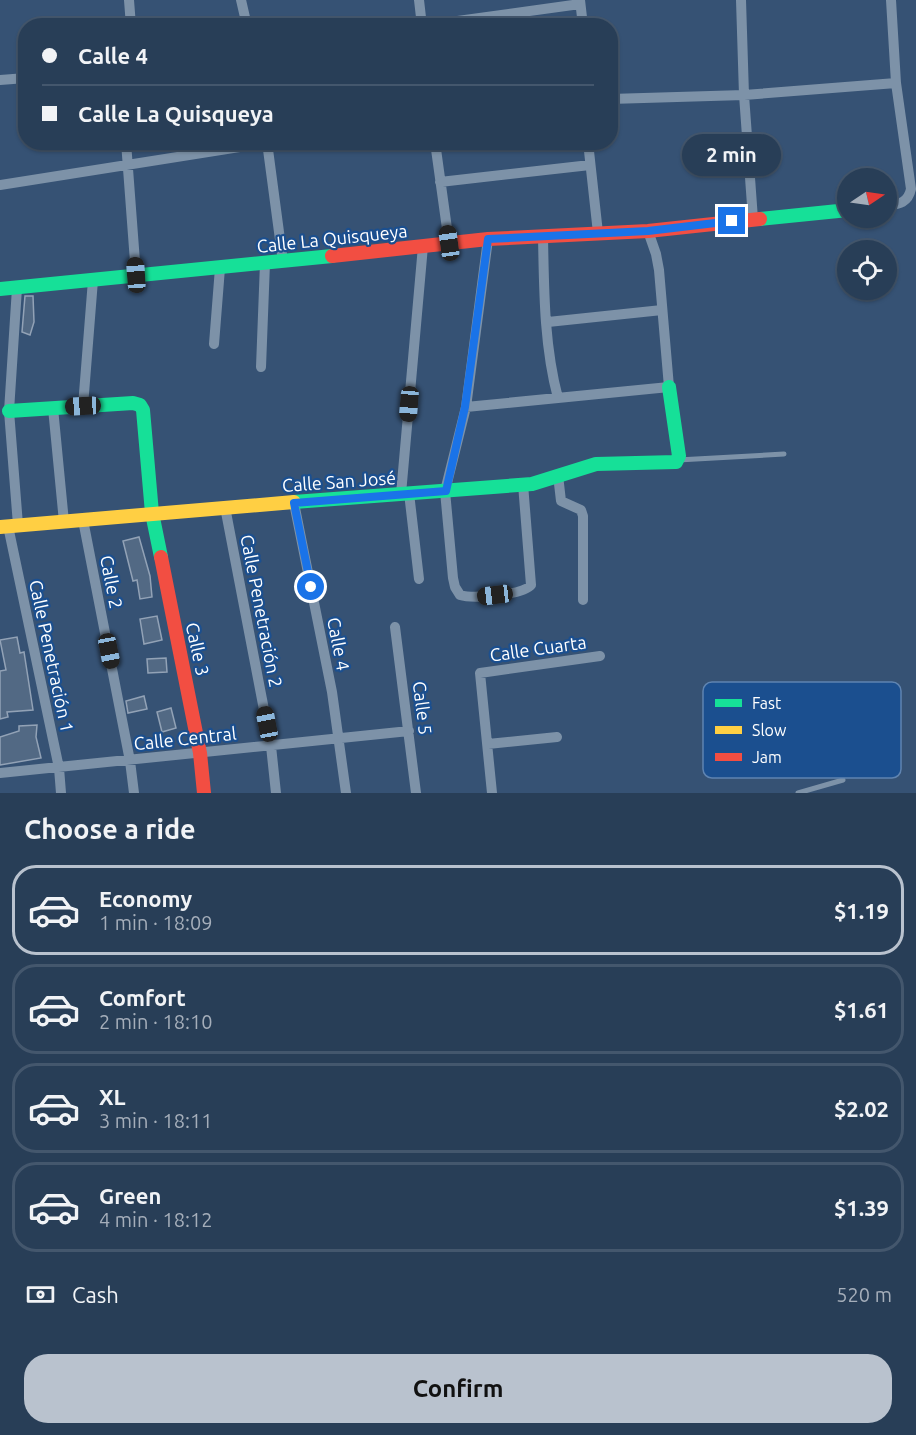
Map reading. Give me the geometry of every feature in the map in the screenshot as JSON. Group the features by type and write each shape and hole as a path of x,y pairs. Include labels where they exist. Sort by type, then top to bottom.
{"street":[{"path":"129,0 130,18"},
{"path":"241,0 245,18"},
{"path":"419,0 421,18"},
{"path":"741,0 744,95 753,219"},
{"path":"891,0 896,83 910,189 906,200 897,204"},
{"path":"470,18 580,2 582,18"},
{"path":"0,81 18,79"},
{"path":"618,99 744,95 896,83"},
{"path":"127,150 136,275"},
{"path":"0,185 225,150"},
{"path":"268,150 283,262"},
{"path":"436,150 449,243"},
{"path":"589,150 598,233"},
{"path":"440,182 590,165"},
{"name":"Calle La Quisqueya","path":"0,289 283,262 488,239 648,231 837,211"},
{"path":"648,231 656,254 678,460"},
{"path":"543,236 552,376 558,398"},
{"path":"488,239 465,407 446,491 455,587 460,595 471,598 518,592 528,589 531,585 523,484"},
{"path":"419,579 405,494 423,246"},
{"path":"261,367 265,263"},
{"path":"214,344 220,268"},
{"path":"9,411 83,406 93,280"},
{"name":"Calle Penetración 1","path":"17,288 9,411 9,526 59,768 61,793"},
{"path":"548,322 662,310"},
{"path":"465,407 669,387"},
{"name":"Calle 3","path":"83,406 133,403 140,405 143,410 152,513 200,753 204,793"},
{"path":"53,408 64,522"},
{"name":"Calle San José","path":"9,526 523,484 596,464 672,464 678,460"},
{"path":"558,475 561,501 581,510 584,516 583,600"},
{"name":"Calle 4","path":"294,503 340,738 346,793"},
{"name":"Calle Penetración 2","path":"225,507 271,746 276,793"},
{"name":"Calle 2","path":"83,520 130,761 134,793"},
{"name":"Calle 5","path":"395,627 416,793"},
{"name":"Calle Cuarta","path":"488,744 480,673 600,656"},
{"name":"Calle Central","path":"0,773 409,731"},
{"path":"492,793 488,744 557,737"}],"lane":[{"path":"678,460 784,454"},
{"path":"798,793 843,780"}],"building":[{"path":"25,296 33,296 34,322 30,335 22,332"},
{"path":"139,537 150,576 152,597 140,599 137,580 133,581 123,541"},
{"path":"157,616 162,640 144,644 140,619"},
{"path":"17,637 20,653 24,652 33,710 7,712 8,717 0,719 0,671 6,670 0,640"},
{"path":"166,658 167,672 148,673 147,659"},
{"path":"144,696 147,709 128,713 126,701"},
{"path":"171,708 176,728 162,732 157,712"},
{"path":"37,725 36,737 41,758 0,765 0,737 19,731 19,726"}],"traffic: fast":[{"path":"760,219 837,211"},
{"path":"0,289 332,256"},
{"path":"294,502 532,484 596,464 676,462 679,456 669,387"},
{"path":"9,411 133,403 140,405 143,410 152,513 161,557"}],"traffic: slow":[{"path":"0,527 294,502"}],"traffic: jam":[{"path":"332,256 488,239 648,231 760,219"},
{"path":"161,557 200,753 204,793"}],"route":[{"path":"311,587 294,503 446,491 465,407 488,239 648,231 732,221"}]}
